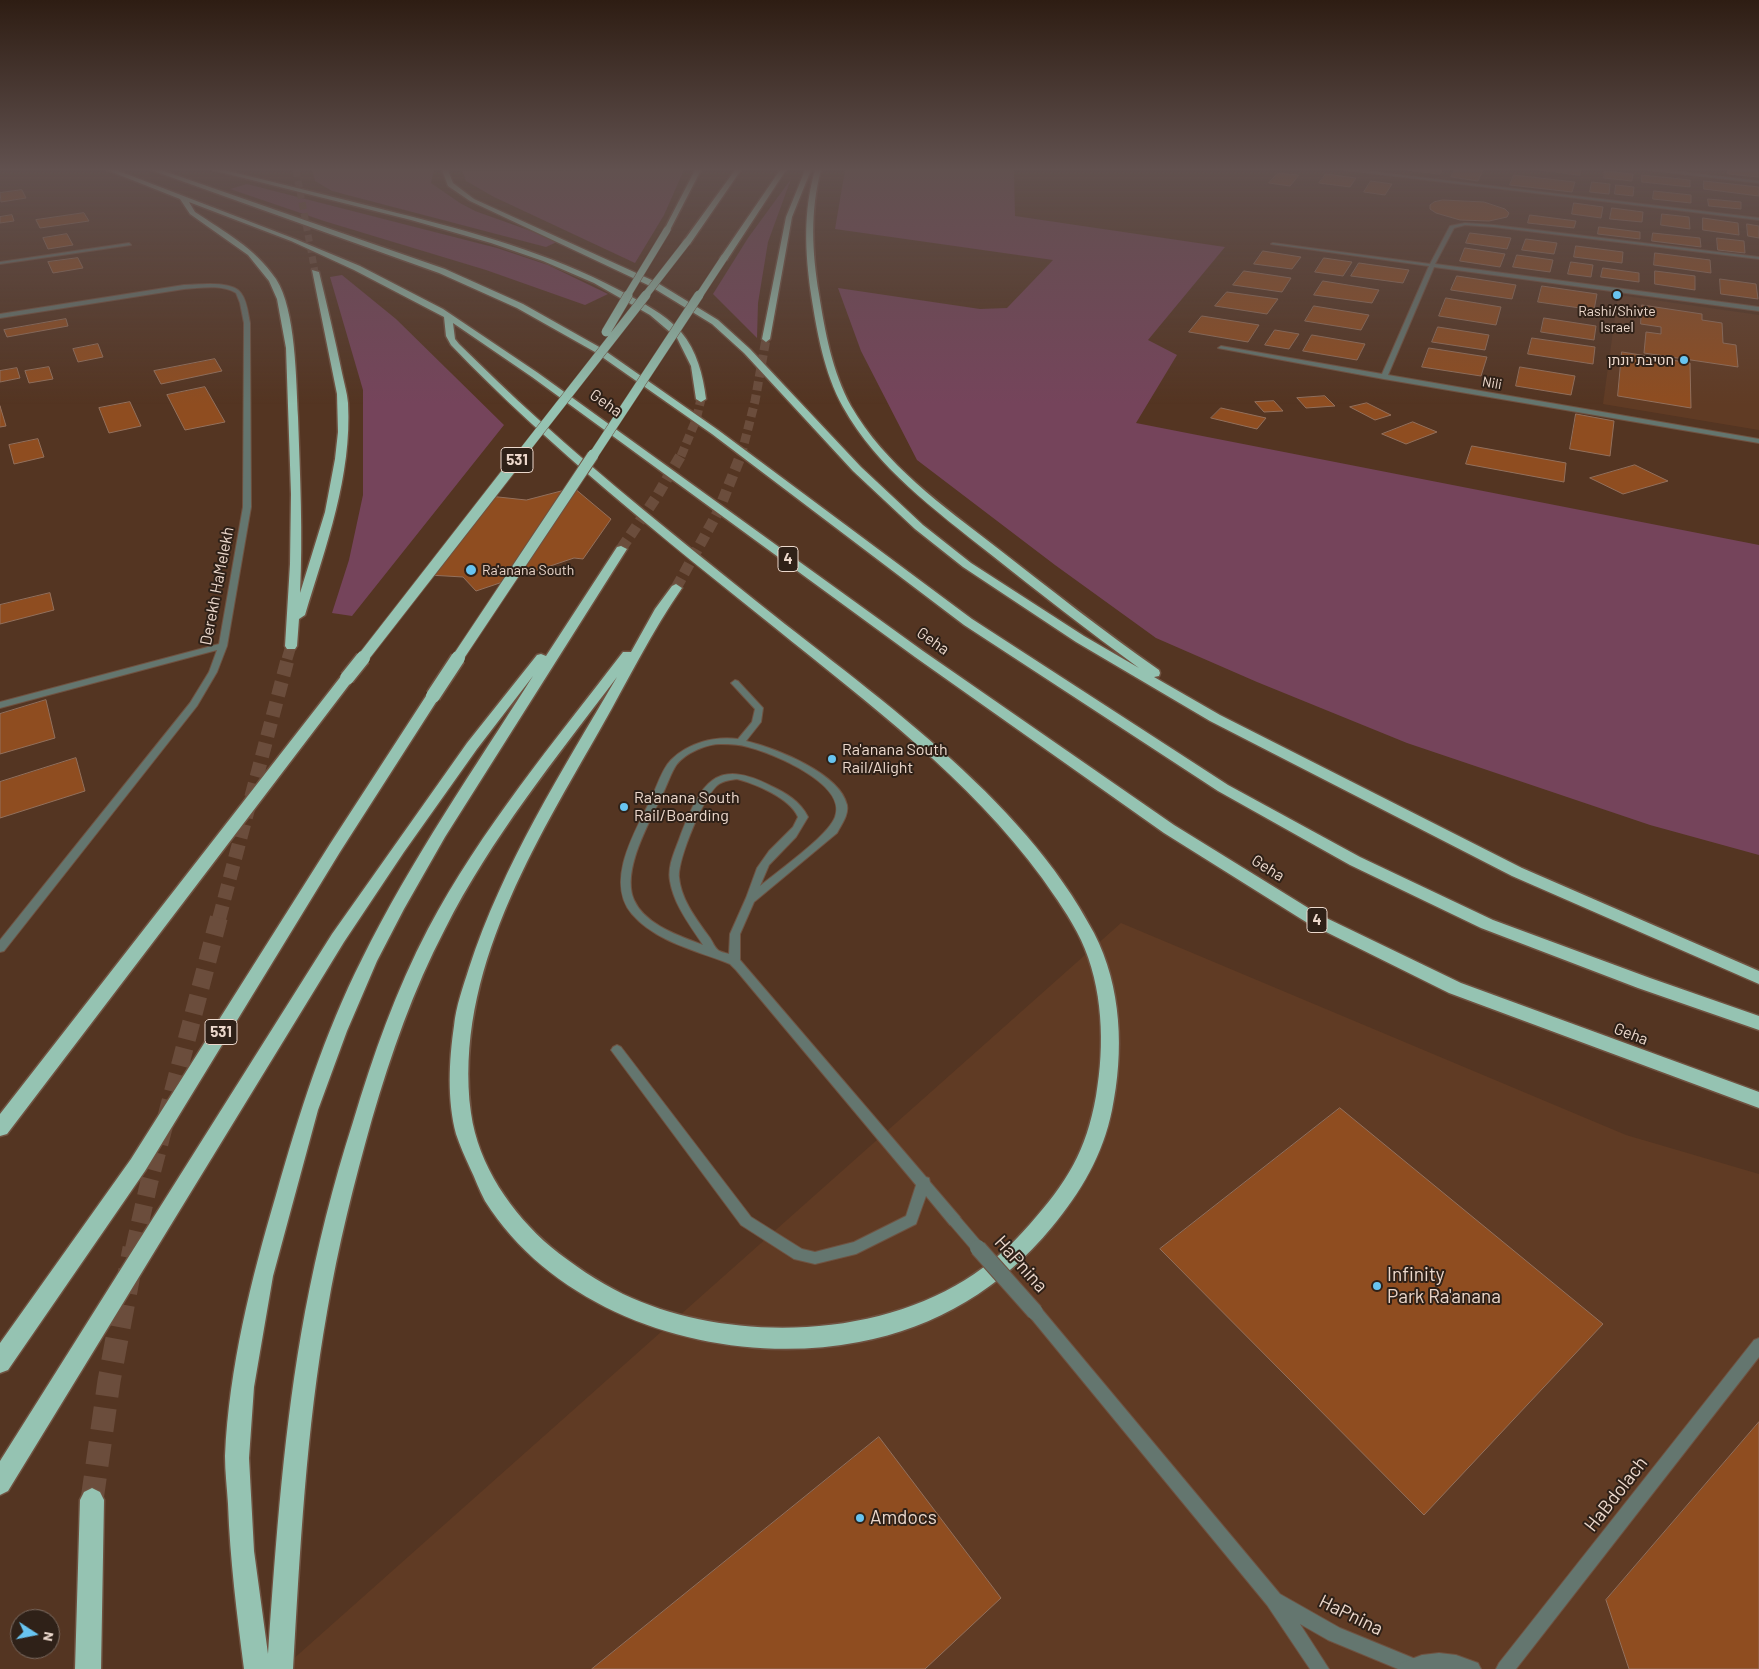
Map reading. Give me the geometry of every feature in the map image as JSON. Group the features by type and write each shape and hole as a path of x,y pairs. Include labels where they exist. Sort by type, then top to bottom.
{"highway":[{"path":"243,248 251,253 273,281 281,299 290,348 296,494 296,564 291,643 324,537 338,479 343,438 343,403 334,353 315,272"},
{"name":"Geha","path":"310,248 424,302 448,316 638,448 919,654 1169,829 1312,918 1455,988 1759,1100"},
{"path":"381,248 520,306 598,350 715,432 968,622 1222,788 1355,861 1487,924 1644,983 1759,1023"},
{"path":"516,248 592,278 663,320 678,335 689,350 694,362 701,399"},
{"path":"575,248 653,284 715,322 748,351 850,462 891,503 943,547 997,586 1080,639 1215,718 1517,872 1759,978"},
{"path":"569,394 656,248"},
{"name":"531","path":"0,1128 347,678 682,248"},
{"name":"531","path":"0,1362 138,1165 330,856 433,696 731,248"},
{"path":"766,339 783,248"},
{"path":"811,248 819,326 834,379 848,407 892,466 946,514 1086,623 1215,718"},
{"path":"280,1669 289,1524 308,1366 322,1276 340,1193 380,1058 433,936 467,874 497,829 671,594 544,814 506,888 483,946 464,1014 459,1080 465,1134 482,1176 510,1224 537,1249 571,1276 600,1294 651,1317 716,1334 789,1338 846,1334 909,1318 959,1296 1003,1265 1034,1236 1063,1198 1089,1156 1104,1103 1111,1052 1101,971 1088,938 1072,909 1021,839 942,760 875,703 633,508 516,406 450,340 448,316"},
{"path":"257,1669 242,1551 238,1458 243,1387 263,1276 308,1110 338,1031 369,961 396,909 438,836 621,549"},
{"path":"0,1483 338,938 472,746 594,590"},
{"path":"88,1669 92,1500"}],"street":[{"path":"0,263 103,248"},
{"path":"1302,248 1759,309"},
{"path":"1384,377 1441,248"},
{"path":"1675,248 1759,258"},
{"name":"Derekh HaMelekh","path":"0,316 184,287 224,287 234,289 239,293 247,323 247,507 223,646 213,672 194,704 0,948"},
{"name":"Nili","path":"1221,348 1759,441"},
{"path":"0,705 223,646"},
{"path":"735,683 759,708 760,712 757,720 740,742"},
{"path":"714,953 678,895 674,881 674,868 701,798 708,787 718,779 744,777 762,784 792,802 800,810 803,817 800,827 767,859 759,874 735,934 734,961 714,953 659,930 645,920 632,906 626,890 625,874 628,857 673,763 683,754 705,743 718,741 740,742 769,750 827,782 838,796 842,806 841,818 833,831 750,900"},
{"name":"HaPnina","path":"734,961 753,980 955,1221 1035,1312 1273,1599 1320,1669"},
{"path":"617,1050 746,1222 799,1255 814,1258 856,1248 910,1220 924,1182"},
{"name":"HaBdolach","path":"1505,1669 1759,1344"},
{"name":"HaPnina","path":"1273,1599 1334,1634 1409,1668"},
{"path":"1409,1668 1438,1662 1472,1669"}],"shaded area":[{"path":"413,248 497,248 548,265 608,294 585,305 486,270"},
{"path":"603,248 644,248 635,263"},
{"path":"742,248 767,248 758,303 757,338 713,294"},
{"path":"968,248 1224,248 1148,340 1177,355 1136,423 1759,545 1759,855 1650,825 1407,743 1257,682 1156,638 1055,565 917,460 861,351 838,288 980,309 1007,308 1053,260"},
{"path":"342,275 396,319 504,425 352,616 332,613 349,560 363,495 363,390 330,277"},
{"name":"חטיבת יונתן","path":"1618,295 1759,315 1759,430 1603,404"},
{"path":"1121,923 1626,1135 1759,1174 1759,1669 282,1669"}],"building":[{"path":"1465,248 1505,254 1500,267 1460,261"},
{"path":"1523,248 1556,248 1554,254 1522,250"},
{"path":"1576,248 1623,252 1622,263 1574,257"},
{"path":"1718,248 1745,248 1745,253 1718,250"},
{"path":"1263,251 1301,257 1292,269 1254,264"},
{"path":"1655,253 1710,260 1711,273 1654,265"},
{"path":"1517,255 1553,260 1550,272 1513,267"},
{"path":"78,258 83,268 53,273 48,262"},
{"path":"1324,258 1352,262 1343,276 1315,272"},
{"path":"1571,262 1593,265 1591,277 1568,274"},
{"path":"1359,263 1409,270 1403,283 1351,276"},
{"path":"1603,268 1639,273 1639,282 1601,277"},
{"path":"1244,271 1291,278 1282,292 1233,285"},
{"path":"1655,271 1695,276 1695,290 1655,284"},
{"path":"1457,276 1516,285 1512,299 1451,290"},
{"path":"1720,279 1756,284 1758,299 1721,294"},
{"path":"1323,281 1379,290 1372,303 1314,295"},
{"path":"1542,286 1597,294 1594,310 1538,302"},
{"path":"1227,292 1278,299 1267,314 1215,306"},
{"path":"1446,298 1501,307 1496,325 1439,316"},
{"path":"1642,305 1702,314 1702,320 1722,323 1723,343 1736,345 1738,367 1644,353 1646,332 1661,334 1661,327 1641,324"},
{"path":"1314,306 1369,315 1361,330 1305,321"},
{"path":"1202,316 1259,325 1248,342 1189,332"},
{"path":"1544,318 1596,326 1594,340 1541,332"},
{"path":"66,319 68,326 7,337 4,330"},
{"path":"1438,327 1489,335 1485,350 1432,342"},
{"path":"1275,330 1299,334 1289,349 1265,345"},
{"path":"1312,335 1365,344 1357,360 1303,351"},
{"path":"1532,338 1595,347 1593,364 1528,354"},
{"path":"98,344 103,357 78,362 73,349"},
{"path":"1429,348 1487,357 1481,376 1422,367"},
{"path":"1622,352 1690,363 1691,408 1618,396"},
{"path":"215,359 222,371 161,384 154,371"},
{"path":"49,367 53,379 29,383 25,371"},
{"path":"1520,367 1575,376 1571,395 1516,386"},
{"path":"17,368 20,378 0,382 0,371"},
{"path":"205,387 225,422 185,430 167,395"},
{"path":"1325,396 1335,406 1306,408 1297,398"},
{"path":"1274,401 1283,411 1264,412 1255,402"},
{"path":"130,402 141,426 109,433 99,408"},
{"path":"1367,403 1391,415 1375,420 1350,407"},
{"path":"0,406 6,426 0,427"},
{"path":"1221,408 1266,418 1257,429 1211,418"},
{"path":"1576,414 1614,421 1610,456 1570,449"},
{"path":"1413,422 1437,432 1406,444 1382,434"},
{"path":"38,439 44,457 14,464 9,445"},
{"path":"1472,446 1566,463 1564,482 1466,464"},
{"path":"1635,465 1668,481 1623,494 1590,478"},
{"path":"574,488 611,519 583,559 574,558 476,591 463,577 429,575 489,496 526,500"},
{"path":"50,593 54,610 0,624 0,605"},
{"path":"46,700 55,738 0,754 0,714"},
{"path":"76,758 85,791 0,818 0,782"},
{"name":"Infinity Park Ra'anana","path":"1340,1108 1603,1324 1424,1515 1160,1249"},
{"path":"1759,1422 1759,1669 1629,1669 1606,1600"},
{"name":"Amdocs","path":"879,1437 1001,1598 925,1669 592,1669"}],"tunnel":[{"path":"311,248 315,272"},
{"path":"741,456 755,401 766,339"},
{"path":"681,456 696,420 701,399"},
{"path":"621,549 657,496 681,455"},
{"path":"676,588 718,512 741,455"},
{"path":"287,659 291,646"},
{"path":"219,919 288,658"},
{"path":"134,1249 149,1183 219,917"},
{"path":"92,1500 109,1381 134,1248"}],"place":[{"name":"Rashi/Shivte Israel","path":"1617,295"},
{"name":"חטיבת יונתן","path":"1684,360"},
{"name":"Ra'anana South","path":"471,570"},
{"name":"Ra'anana South Rail/Alight","path":"832,759"},
{"name":"Ra'anana South Rail/Boarding","path":"624,807"},
{"name":"Infinity Park Ra'anana","path":"1377,1286"},
{"name":"Amdocs","path":"860,1518"}]}
